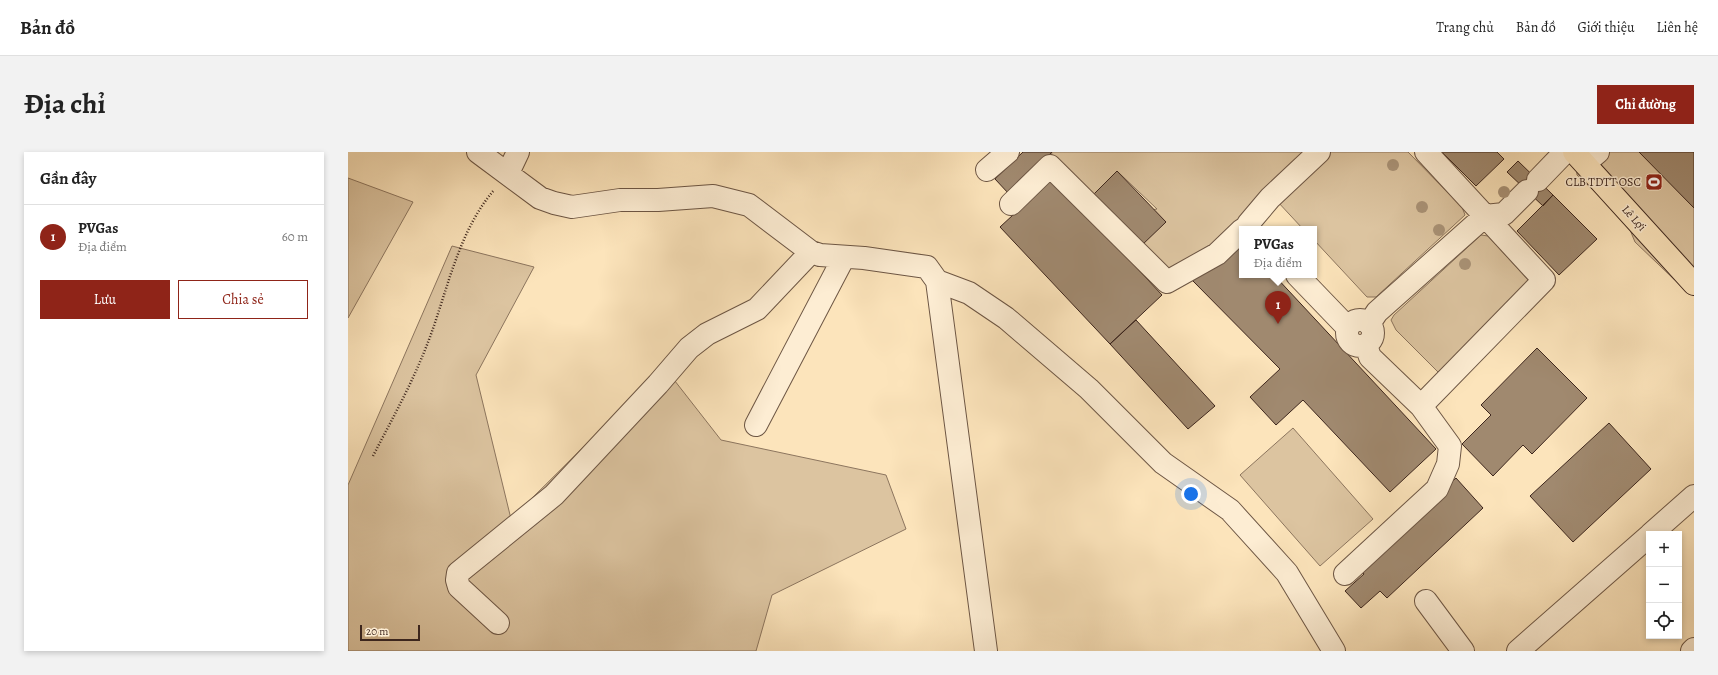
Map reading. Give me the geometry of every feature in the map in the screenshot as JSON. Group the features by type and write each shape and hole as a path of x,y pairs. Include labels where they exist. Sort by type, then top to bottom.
{"main road":[{"name":"Lê Lợi","path":"1586,156 1694,284"}],"street":[{"path":"478,152 540,198 554,203 572,207 620,200 658,200 713,196 749,205 811,252 820,255 896,262 927,267 937,281 986,651"},
{"path":"508,173 518,152"},
{"path":"987,170 1008,152"},
{"path":"1249,226 1270,198 1319,152"},
{"path":"1421,406 1544,280 1426,152"},
{"path":"1369,324 1377,312 1484,216 1504,214 1565,152"},
{"path":"1011,204 1050,166 1167,282 1217,254 1239,235"},
{"path":"498,623 459,587 457,580 458,573 554,495 658,384 689,348 707,334 757,309 811,252"},
{"path":"756,425 844,257"},
{"path":"1300,278 1348,328"},
{"path":"937,281 969,293 1006,318 1089,389 1163,462 1230,510 1287,573 1334,651"},
{"path":"1358,320 1362,320 1369,324 1373,331 1371,339 1366,345 1353,344 1348,336 1348,328 1351,324 1358,320"},
{"path":"1345,574 1437,489 1448,464 1450,446 1421,406 1370,357 1366,345"},
{"path":"1655,531 1694,496"},
{"path":"1518,651 1646,539"},
{"path":"1426,601 1463,651"}],"path":[{"path":"373,456 422,357 451,273 481,205 508,173"}],"shaded area":[{"path":"1052,152 1313,152 1246,226 1239,226 1239,234 1208,268 1152,274 1131,253 1144,211 1157,209 1117,171 1092,196 1050,161"},
{"path":"1324,152 1408,152 1462,207 1465,215 1376,297 1367,297 1317,243 1317,226 1300,226 1277,201"},
{"path":"1585,152 1645,152 1694,206 1694,295 1680,285 1635,242 1628,225 1603,193 1592,189 1577,175 1576,162"},
{"path":"348,178 413,202 348,318"},
{"path":"1481,235 1488,236 1529,281 1446,370 1438,372 1396,330 1391,320 1394,315"},
{"path":"452,246 534,267 476,375 511,519 664,367 721,440 886,475 906,529 772,595 756,651 348,651 348,485"},
{"path":"1293,428 1373,519 1320,566 1240,475"}],"building":[{"path":"1023,152 1052,152 1009,194 995,179"},
{"path":"1442,152 1497,152 1504,159 1476,186"},
{"path":"1639,152 1694,152 1694,208"},
{"path":"1518,161 1553,195 1543,206 1507,172"},
{"path":"1117,171 1166,222 1141,246 1092,196"},
{"path":"1053,178 1162,295 1110,344 1000,227"},
{"path":"1553,195 1597,239 1559,275 1517,231"},
{"path":"1239,243 1239,278 1277,278 1436,449 1390,492 1303,400 1276,425 1250,397 1280,369 1192,280"},
{"path":"1136,320 1215,406 1188,429 1110,344"},
{"path":"1537,348 1587,398 1532,454 1523,445 1493,476 1462,444 1491,415 1481,405"},
{"path":"1609,423 1651,469 1573,542 1530,496"},
{"path":"1456,478 1483,508 1387,598 1380,591 1361,608 1345,591 1364,574 1359,568"}],"place":[{"name":"CLB TDTT OSC","path":"1654,182"},
{"name":"PVGas","path":"1278,324"}]}
